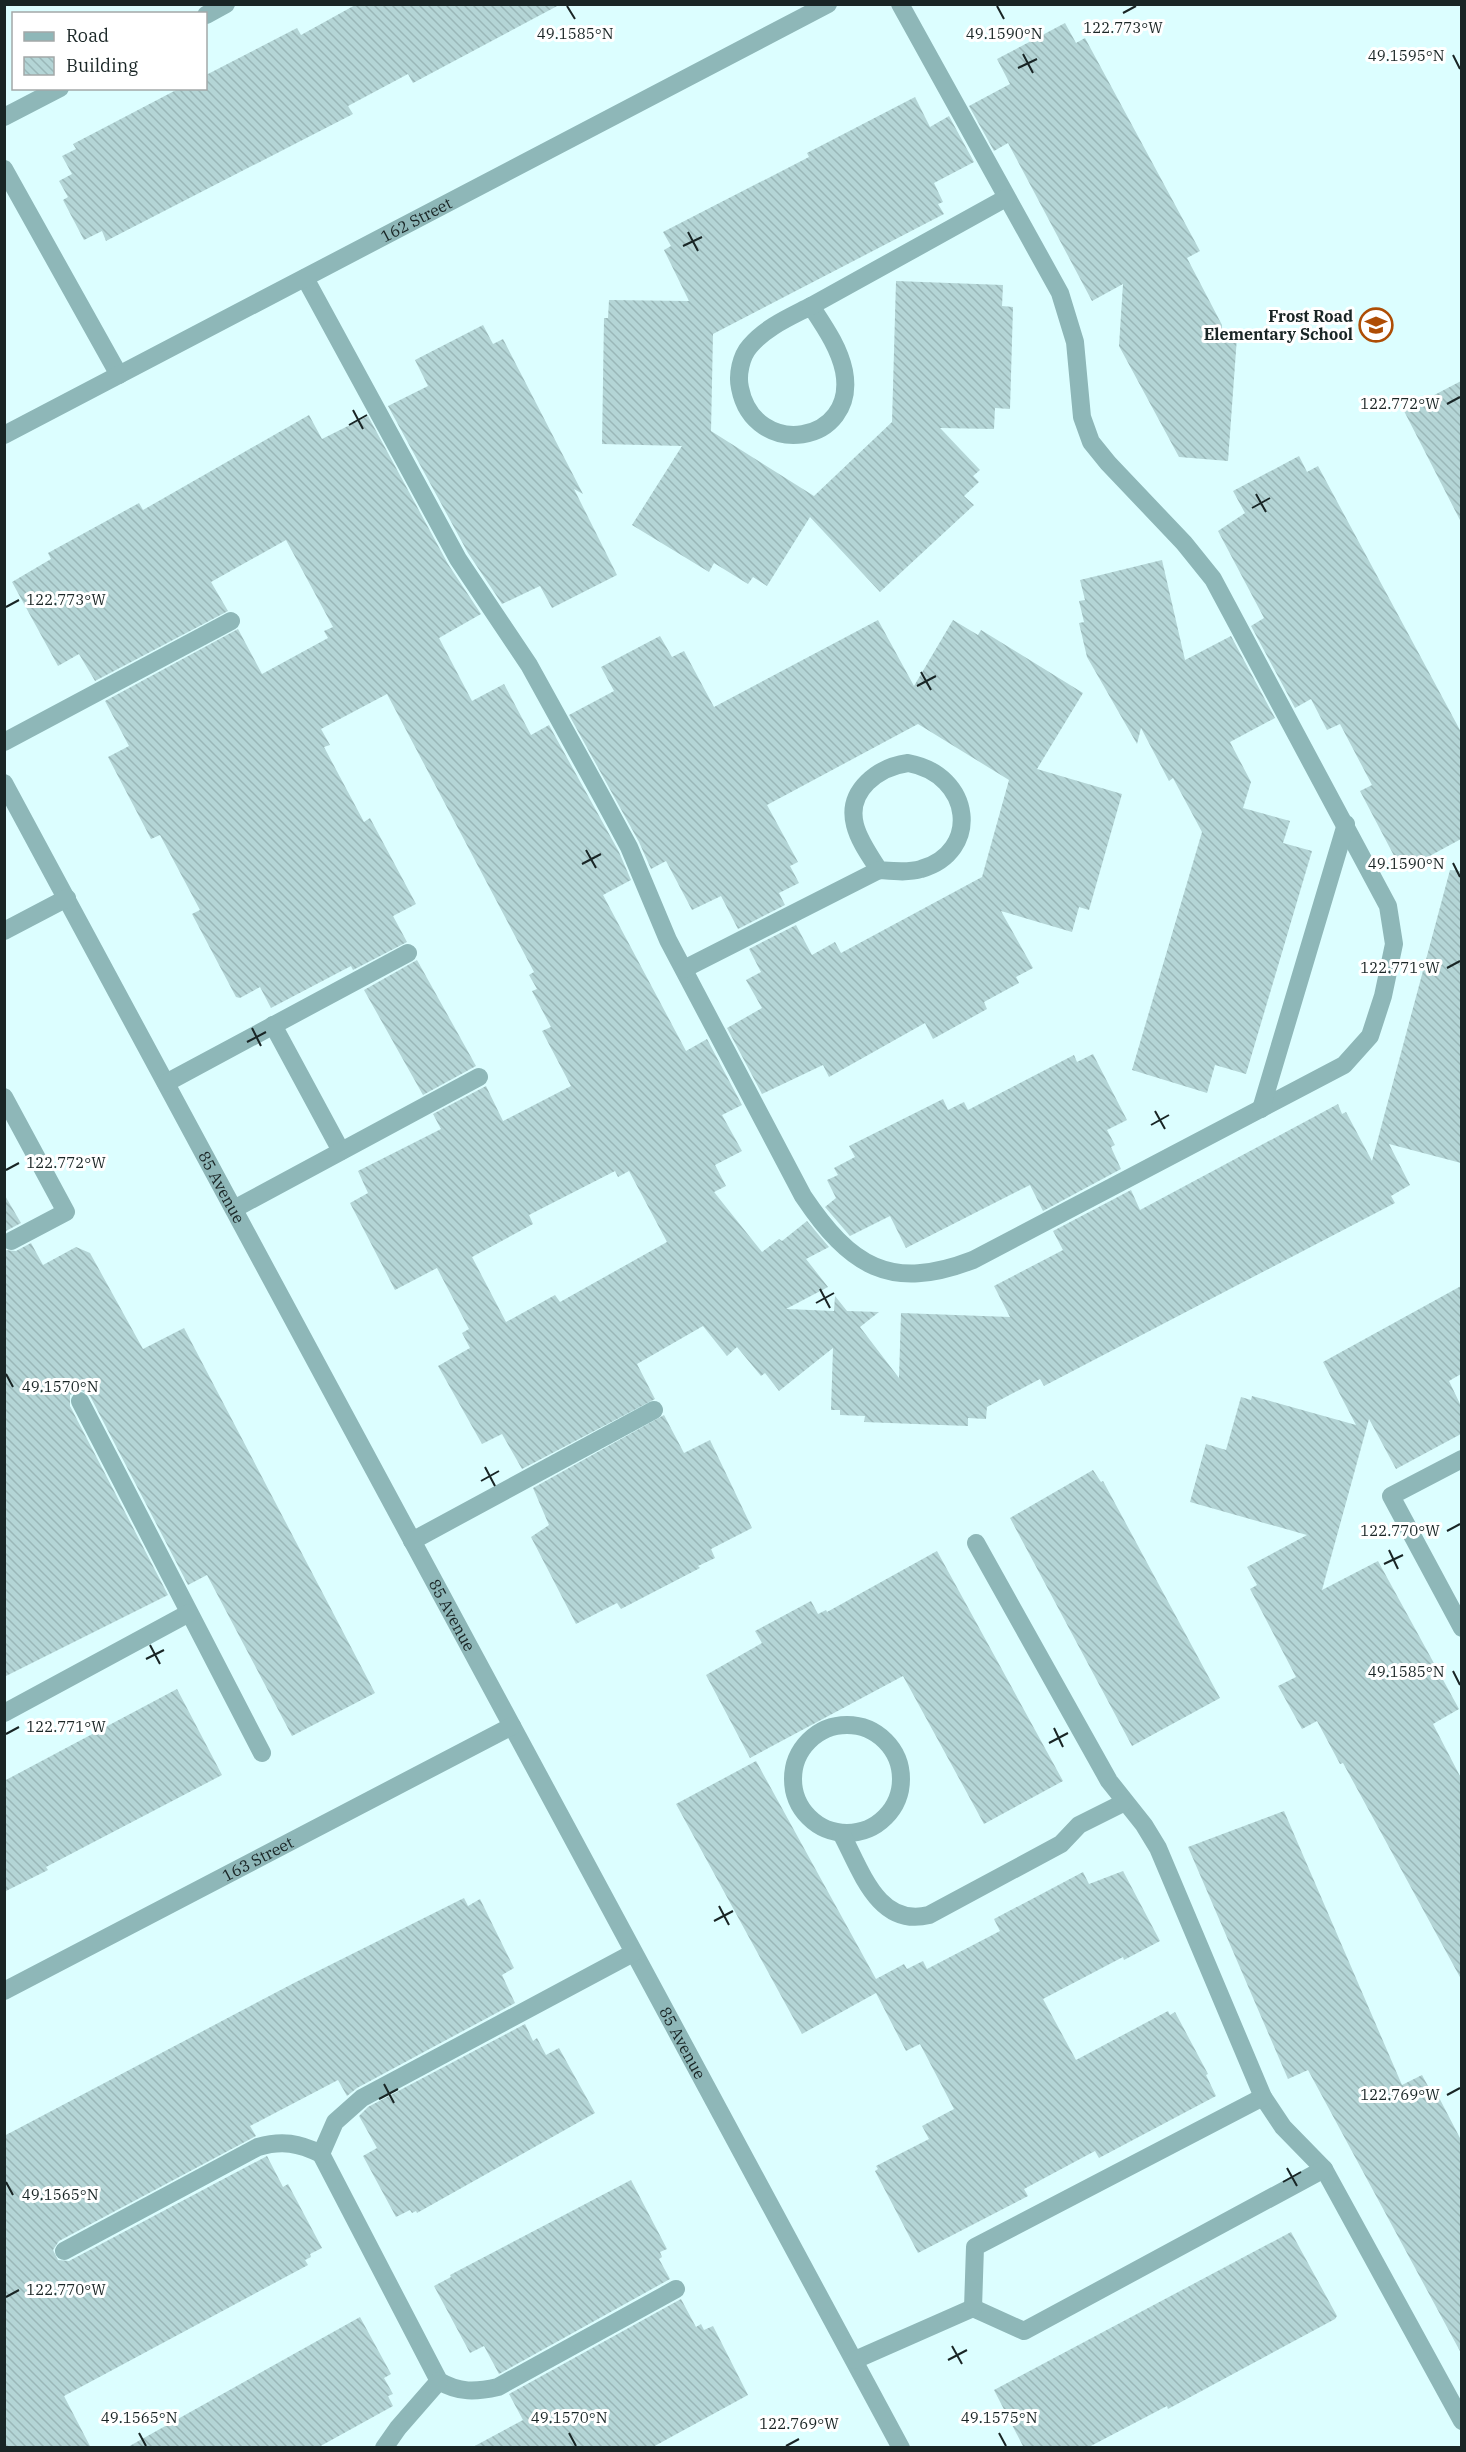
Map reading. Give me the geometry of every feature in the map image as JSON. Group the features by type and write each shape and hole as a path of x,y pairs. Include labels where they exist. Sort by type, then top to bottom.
{"street":[{"path":"207,14 226,4"},
{"name":"162 Street","path":"4,435 828,4"},
{"path":"305,278 458,559 529,665 603,799 629,847 657,917 803,1196 827,1230 845,1248 887,1272 909,1275 929,1273 973,1260 1334,1072 1354,1057 1370,1035 1383,996 1394,944 1392,919 1388,906 1213,579 1184,543 1091,442 1082,417 1078,357 1060,293 900,4"},
{"path":"4,117 56,90"},
{"path":"4,169 119,375"},
{"path":"811,306 831,339 843,370 845,388 843,404 834,418 820,429 803,435 784,435 766,429 752,417 742,401 738,382 741,364 749,347 762,334 811,306 1006,198"},
{"path":"4,742 231,621"},
{"path":"684,969 879,870 920,870 936,863 949,851 958,837 962,820 960,803 953,787 941,775 926,766 908,763 890,766 874,775 862,788 855,805 854,823 861,840 879,870"},
{"name":"85 Avenue","path":"4,783 901,2448"},
{"path":"1261,1109 1346,824"},
{"path":"4,931 67,898"},
{"path":"166,1083 408,953"},
{"path":"273,1025 341,1151"},
{"path":"234,1209 479,1077"},
{"path":"4,1097 66,1212 11,1241"},
{"path":"80,1401 262,1753"},
{"path":"412,1541 654,1410"},
{"path":"1461,1459 1391,1496 1461,1628"},
{"path":"976,1543 1108,1781 1123,1803 1144,1825 1158,1848 1263,2097 1283,2127 1324,2169 1461,2421"},
{"path":"4,1713 189,1613"},
{"path":"840,1833 858,1832 875,1826 888,1815 898,1800 902,1783 900,1766 892,1750 881,1736 864,1728 847,1725 829,1728 813,1737 802,1750 794,1767 793,1785 798,1802 809,1817 823,1828 840,1833 876,1896 885,1908 898,1915 913,1919 929,1915 1061,1844 1079,1825 1123,1803"},
{"name":"163 Street","path":"4,1991 512,1726"},
{"path":"321,2154 335,2122 362,2097 633,1953"},
{"path":"973,2308 975,2247 1263,2097"},
{"path":"64,2251 258,2147 290,2142 321,2154 439,2381 449,2387 470,2392 498,2388 676,2289"},
{"path":"855,2360 973,2308 1024,2331 1324,2169"},
{"path":"384,2448 398,2428 439,2381"}],"building":[{"path":"357,4 561,4 413,83 408,74 348,106 353,114 106,241 102,231 84,240 63,200 68,197 59,181 72,174 62,156 76,149 73,144 176,90 207,90 207,74 297,28 301,35"},
{"path":"1065,23 1076,43 1085,38 1200,251 1187,258 1222,325 1222,336 1237,337 1228,461 1179,457 1119,346 1123,284 1092,301 1008,143 994,151 969,106 1010,84 997,59"},
{"path":"915,97 930,127 949,116 974,162 934,183 943,202 938,204 944,214 713,334 711,431 814,496 892,422 896,281 1003,285 1002,306 1013,307 1010,409 995,408 994,429 940,428 980,470 973,476 979,482 964,496 974,505 880,592 810,517 767,586 753,577 748,584 714,563 709,572 632,525 682,446 602,444 604,318 608,318 609,300 689,301 664,250 671,246 663,232 809,157 807,153"},
{"path":"483,325 493,344 503,339 583,494 574,489 617,575 552,608 540,586 502,604 468,553 388,406 428,386 415,360"},
{"path":"1461,381 1461,522 1404,411"},
{"path":"309,415 322,439 368,416 448,564 481,614 439,638 472,701 504,684 531,735 549,725 619,852 631,880 603,895 686,1051 707,1039 742,1105 722,1115 742,1151 715,1165 726,1186 714,1192 762,1252 779,1239 782,1241 807,1221 829,1247 806,1259 828,1287 786,1309 834,1311 835,1296 847,1311 879,1312 860,1327 899,1378 901,1313 1010,1317 994,1286 1063,1250 1053,1231 1131,1190 1140,1210 1338,1104 1342,1114 1346,1112 1372,1161 1450,870 1461,871 1461,1163 1389,1144 1410,1185 1391,1196 1395,1203 1044,1386 1040,1379 987,1407 986,1419 968,1418 968,1426 864,1422 865,1416 840,1415 840,1410 831,1410 833,1348 779,1391 765,1373 761,1376 737,1347 727,1356 703,1326 637,1364 655,1399 522,1469 502,1434 482,1444 438,1366 470,1348 462,1333 469,1329 437,1268 395,1290 350,1203 368,1193 358,1171 441,1129 433,1114 486,1086 503,1121 571,1086 542,1031 551,1027 532,991 537,989 529,975 534,972 387,694 321,729 330,745 324,747 364,822 370,818 416,904 393,916 407,942 353,970 351,966 271,1008 260,987 240,998 236,997 192,914 200,910 160,835 151,839 108,757 129,746 105,701 238,629 262,674 328,638 324,631 333,627 286,540 211,582 228,611 95,681 79,654 58,666 12,582 51,559 48,553 139,503 143,510","holes":["615,1171 618,1177 629,1171 667,1242 560,1302 555,1295 506,1322 472,1257 533,1224 529,1215"]},
{"path":"1299,456 1307,472 1318,466 1461,732 1461,839 1402,871 1360,791 1372,785 1340,724 1327,730 1311,699 1295,708 1251,626 1264,618 1218,531 1245,513 1233,491"},
{"path":"1162,560 1185,660 1231,636 1275,718 1230,742 1251,782 1243,808 1290,821 1283,843 1312,851 1246,1074 1215,1065 1207,1093 1132,1070 1202,832 1173,778 1169,781 1141,728 1137,744 1087,657 1079,623 1084,622 1079,601 1085,600 1080,580"},
{"path":"878,620 914,686 953,620 978,635 981,630 1083,693 1037,769 1122,794 1089,910 1079,907 1072,932 1001,911 1033,968 1016,977 1019,983 984,1002 987,1009 933,1039 925,1023 829,1077 823,1065 762,1094 727,1028 762,1008 746,980 761,972 749,949 796,925 812,955 835,942 841,953 982,877 1009,780 918,724 767,805 798,862 790,866 799,883 779,893 785,905 738,929 721,896 692,910 666,861 651,869 639,842 569,715 614,691 601,667 660,636 672,657 684,651 714,707"},
{"path":"417,960 476,1066 423,1095 364,990"},
{"path":"1093,1054 1127,1120 1107,1130 1115,1145 1111,1147 1121,1169 1043,1211 1030,1185 906,1248 890,1216 850,1236 825,1207 836,1198 827,1180 838,1175 834,1168 855,1157 849,1146 943,1099 948,1110 964,1102 968,1110 1074,1055 1077,1062"},
{"path":"4,1194 21,1223 4,1232"},
{"path":"31,1243 43,1265 76,1247 90,1253 143,1349 184,1328 375,1693 292,1736 207,1575 188,1585 90,1396 80,1390 70,1395 70,1406 168,1595 4,1677 4,1250 16,1251"},
{"path":"1461,1286 1461,1374 1449,1381 1461,1406 1461,1434 1396,1469 1369,1419 1322,1590 1378,1561 1459,1709 1433,1724 1461,1778 1461,1979 1343,1763 1340,1764 1317,1721 1302,1729 1278,1686 1296,1677 1250,1589 1257,1585 1247,1567 1307,1535 1190,1502 1206,1444 1226,1450 1241,1397 1251,1400 1252,1396 1356,1425 1323,1362"},
{"path":"664,1415 684,1453 710,1440 752,1528 711,1549 715,1558 698,1566 700,1568 621,1609 617,1603 576,1624 531,1537 549,1525 533,1488"},
{"path":"1093,1470 1101,1482 1103,1481 1220,1698 1132,1746 1010,1518"},
{"path":"937,1551 1063,1781 984,1824 903,1676 750,1758 706,1675 762,1643 755,1631 811,1601 818,1614 826,1610 827,1612"},
{"path":"177,1689 222,1775 46,1867 48,1870 4,1892 4,1781"},
{"path":"756,1761 876,1979 904,1964 907,1969 923,1961 927,1969 1000,1931 994,1919 1083,1872 1089,1884 1123,1871 1160,1941 1124,1960 1123,1957 1043,1999 1076,2060 1168,2011 1170,2015 1175,2012 1208,2074 1206,2075 1216,2096 1099,2158 1095,2151 1024,2189 1028,2196 918,2253 875,2171 878,2169 876,2166 929,2139 922,2126 954,2109 920,2044 906,2051 876,1993 802,2034 676,1804"},
{"path":"1284,1811 1402,2085 1422,2075 1429,2088 1433,2086 1461,2140 1461,2353 1308,2070 1288,2079 1188,1847"},
{"path":"464,1898 468,1906 480,1899 514,1968 502,1975 515,2003 357,2088 347,2096 338,2080 250,2126 256,2136 59,2241 53,2250 58,2260 69,2261 267,2156 283,2187 288,2184 322,2248 310,2254 311,2257 305,2260 308,2265 64,2396 91,2448 4,2448 4,2136 294,1983"},
{"path":"525,2024 533,2041 537,2038 546,2055 559,2048 595,2113 417,2213 416,2211 412,2213 410,2210 396,2217 363,2156 377,2148 359,2116 368,2107"},
{"path":"631,2180 667,2249 660,2252 662,2257 659,2259 670,2279 499,2374 484,2346 470,2353 434,2286 451,2277 450,2275"},
{"path":"1291,2232 1337,2316 1335,2319 1168,2409 1167,2406 1087,2448 1024,2448 994,2390"},
{"path":"681,2299 696,2327 701,2324 704,2330 713,2326 748,2395 651,2448 471,2448 523,2420 509,2394"},
{"path":"360,2317 391,2374 384,2378 393,2394 388,2396 393,2406 317,2448 126,2448"}],"place":[{"name":"Frost Road Elementary School","path":"1376,325"}]}
